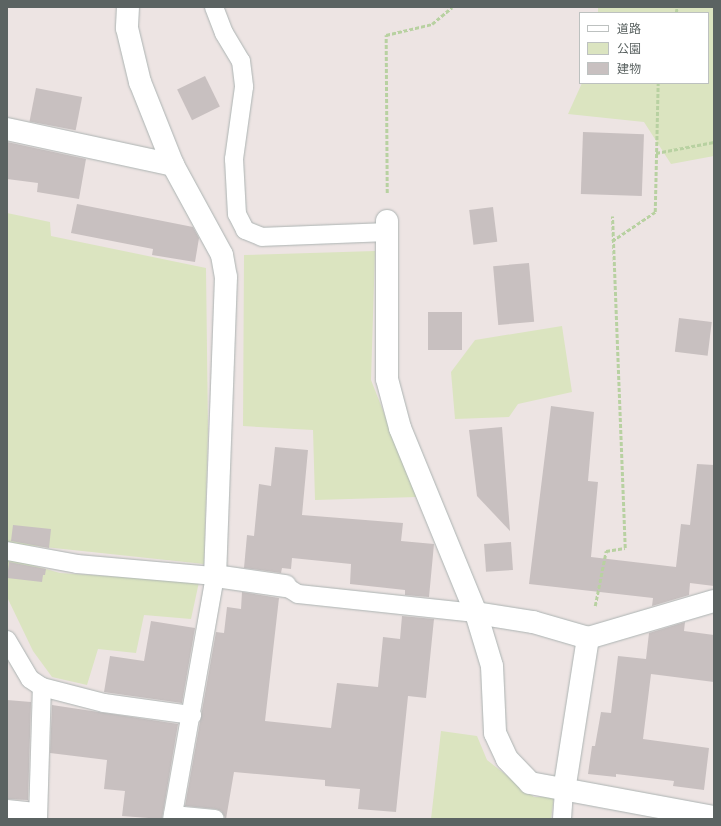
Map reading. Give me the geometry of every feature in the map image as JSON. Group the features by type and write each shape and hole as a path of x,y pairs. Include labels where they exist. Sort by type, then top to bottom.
{"street":[{"path":"128,7 127,28 140,82 173,165 222,255 226,276 215,576 285,586"},
{"path":"7,129 173,165"},
{"path":"386,226 387,379 400,428 476,612 492,666 495,733 507,759 530,783 564,791 714,817"},
{"path":"476,612 533,622 588,638 714,601"},
{"path":"564,791 588,638"}],"lane":[{"path":"214,7 224,33 242,61 244,88 234,160 237,214 245,230 262,237 386,226"},
{"path":"7,550 77,564 215,576 192,715 172,817 215,819"},
{"path":"285,586 298,594 476,612"},
{"path":"7,640 30,679 42,687 104,703 192,715"},
{"path":"7,809 38,815 42,687"},
{"path":"562,819 564,791"}],"path":[{"path":"387,197 386,35 432,24 452,7"},
{"path":"612,241 655,212 658,84"},
{"path":"656,153 714,142"},
{"path":"588,638 606,551 624,548 612,216"}],"green space":[{"path":"598,7 714,7 714,156 671,164 644,122 568,114 582,84 709,84 709,12 598,12"},
{"path":"7,213 50,222 51,236 206,268 208,430 204,564 7,543"},
{"path":"375,251 371,380 417,497 315,500 313,430 243,426 244,255"},
{"path":"562,326 572,392 518,404 509,417 455,419 451,372 475,340"},
{"path":"7,558 60,573 199,582 191,619 144,615 136,653 98,649 87,685 52,677 33,651 7,597"},
{"path":"441,731 477,736 487,760 534,797 554,797 551,819 431,819"}],"building":[{"path":"205,76 220,107 192,120 177,90"},
{"path":"36,88 82,97 76,130 30,121"},
{"path":"583,132 644,134 642,196 581,194"},
{"path":"7,142 86,159 79,199 37,192 38,183 7,179"},
{"path":"77,204 193,227 199,238 195,262 152,255 153,249 71,233"},
{"path":"493,207 497,242 473,245 469,210"},
{"path":"529,263 534,322 498,325 493,266"},
{"path":"428,312 462,312 462,350 428,350"},
{"path":"679,318 712,322 708,356 675,352"},
{"path":"551,406 594,412 588,481 598,482 591,557 676,567 681,524 690,525 697,464 714,465 714,586 690,583 689,595 652,606 653,598 529,584"},
{"path":"502,427 510,531 477,496 469,430"},
{"path":"275,447 308,450 302,515 403,523 401,541 434,544 429,597 405,595 405,590 350,584 351,564 292,558 291,569 282,568 281,573 244,568 247,535 254,536 259,484 271,486"},
{"path":"13,525 51,529 49,548 11,541"},
{"path":"511,542 513,570 486,572 484,544"},
{"path":"9,562 46,569 42,582 7,578"},
{"path":"242,592 279,598 265,721 331,728 337,683 378,687 383,637 400,639 402,616 434,619 426,698 408,696 396,812 358,809 360,789 325,786 325,780 234,772 226,819 221,811 216,809 185,806 216,632 224,633 227,607 241,609"},
{"path":"151,621 195,628 182,703 104,692 110,656 144,661"},
{"path":"685,622 684,631 714,635 714,682 651,674 643,739 709,748 704,790 673,786 674,781 616,774 616,777 588,774 592,746 595,746 601,712 611,713 618,656 646,659 649,633"},
{"path":"7,700 31,702 28,800 7,799"},
{"path":"52,705 178,724 162,819 122,816 125,791 104,789 107,760 50,753"}]}
